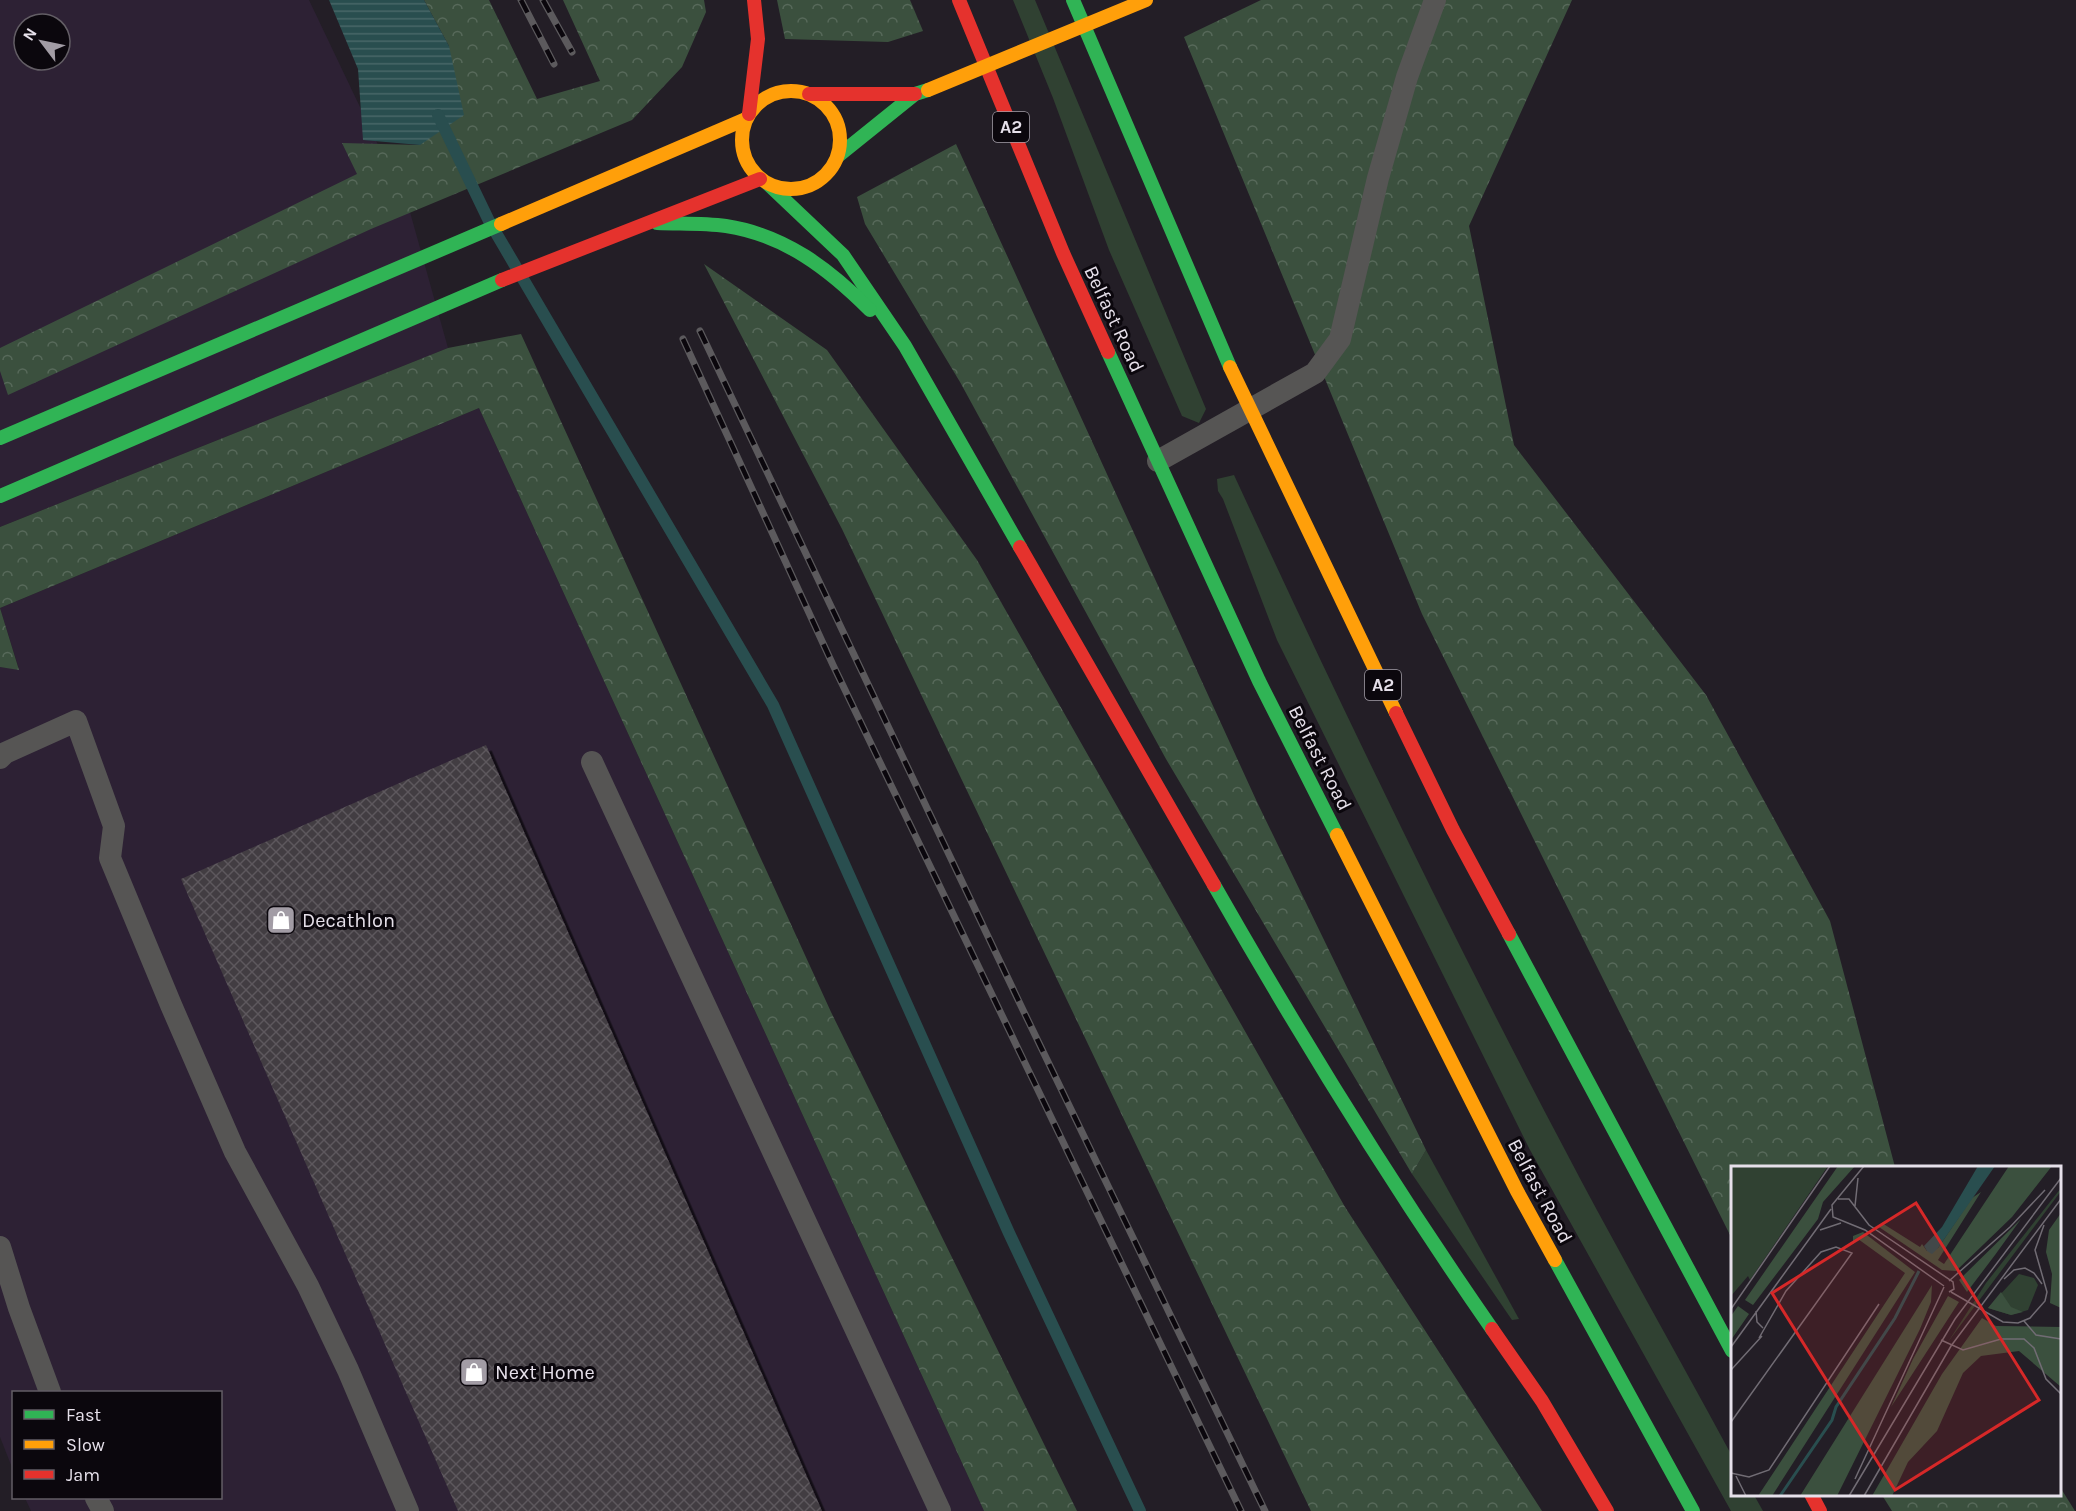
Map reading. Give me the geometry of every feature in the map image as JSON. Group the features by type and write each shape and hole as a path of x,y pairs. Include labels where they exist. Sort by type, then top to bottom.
{"main road":[{"path":"754,0 758,39 747,117 742,131 744,158 764,181 843,255 905,346 1287,1013 1444,1260 1542,1401 1607,1511"},
{"name":"Belfast Road","path":"959,0 1063,253 1258,681 1517,1191 1693,1511"},
{"name":"A2","path":"1073,0 1248,408 1453,830 1731,1349"},
{"path":"838,156 922,92 1146,0"},
{"path":"0,438 524,215 747,117 755,105 775,93 786,90 809,94 922,92"},
{"path":"0,496 488,286 643,223 764,181 784,189 801,188 817,182 830,171 838,156 841,141 832,112 822,101 809,94"},
{"path":"643,223 734,227 784,242 835,274 905,346"},
{"path":"1812,1496 1820,1511"}],"lane":[{"path":"1158,461 1248,408 1315,373 1340,339 1378,178 1407,77 1435,0"},
{"path":"0,758 5,753 76,721 114,826 110,858 171,1005 235,1152 308,1286 348,1370 408,1511"},
{"path":"592,762 940,1511"},
{"path":"0,1247 19,1308 50,1391"}],"shaded area":[{"path":"0,0 309,0 410,212 448,348 0,527"},
{"path":"329,0 424,0 449,46 464,115 420,145 363,140 358,69"},
{"path":"1013,0 1035,0 1206,409 1199,423 1182,416 1109,250 1053,98"},
{"path":"479,408 984,1511 31,1511 25,1499 222,1499 222,1391 12,1391 12,1467 0,1437 0,667 19,669 0,608"},
{"path":"1234,475 1354,730 1521,1067 1585,1189 1731,1454 1731,1496 1755,1496 1763,1511 1731,1511 1530,1150 1277,640 1218,491 1217,479"},
{"path":"1426,1150 1519,1319 1512,1320 1412,1174"}],"green space":[{"path":"424,0 489,0 537,99 600,81 563,0 704,0 706,12 682,67 632,120 371,229 8,395 0,371 0,348 357,174 342,143 420,145 449,46"},
{"path":"777,0 910,0 923,31 888,42 785,39"},
{"path":"1261,0 1572,0 1469,226 1514,445 1706,695 1830,921 1895,1166 1731,1166 1731,1237 1422,614 1184,37"},
{"path":"956,144 1257,802 1426,1150 1412,1174 1166,759 960,382 865,224 857,197"},
{"path":"704,264 827,350 977,560 1345,1207 1542,1511 1311,1511 842,529"},
{"path":"521,334 831,1012 1077,1511 984,1511 479,408 0,608 0,527 448,348"},
{"path":"0,608 19,670 0,667"},
{"path":"2061,1489 2075,1511 1892,1511 1883,1496 2061,1496"}],"building":[{"path":"486,745 822,1511 458,1511 181,879"}],"waterway":[{"path":"438,115 489,221 773,705 1009,1233 1140,1511"}],"railway":[{"path":"521,0 554,64"},
{"path":"543,0 572,52"},
{"path":"700,331 1023,1010 1265,1511"},
{"path":"683,339 833,665 1241,1511"}],"traffic: fast":[{"path":"1073,0 1230,367"},
{"path":"838,156 915,94 928,90"},
{"path":"768,184 843,255 905,346 1020,547"},
{"path":"657,223 726,226 768,237 805,256 822,268 870,310"},
{"path":"0,438 501,224"},
{"path":"0,496 502,280"},
{"path":"1108,352 1259,681 1337,835"},
{"path":"1214,885 1348,1110 1418,1220 1492,1329"},
{"path":"1509,934 1731,1349"},
{"path":"1555,1260 1693,1511"}],"traffic: slow":[{"path":"928,90 1146,0"},
{"path":"791,91 810,95 826,105 836,121 840,140 836,159 826,175 810,185 791,189 772,185 756,175 746,159 742,140 746,121 756,105 772,95 791,91"},
{"path":"501,224 746,119"},
{"path":"1230,367 1396,713"},
{"path":"1337,835 1517,1191 1555,1260"}],"traffic: jam":[{"path":"749,114 758,39 754,0"},
{"path":"959,0 1063,253 1108,352"},
{"path":"809,94 915,94"},
{"path":"502,280 760,179"},
{"path":"1020,547 1214,885"},
{"path":"1396,713 1453,830 1509,934"},
{"path":"1492,1329 1542,1401 1607,1511"},
{"path":"1812,1496 1820,1511"}],"place":[{"name":"Decathlon","path":"281,920"},
{"name":"Next Home","path":"474,1372"}]}
